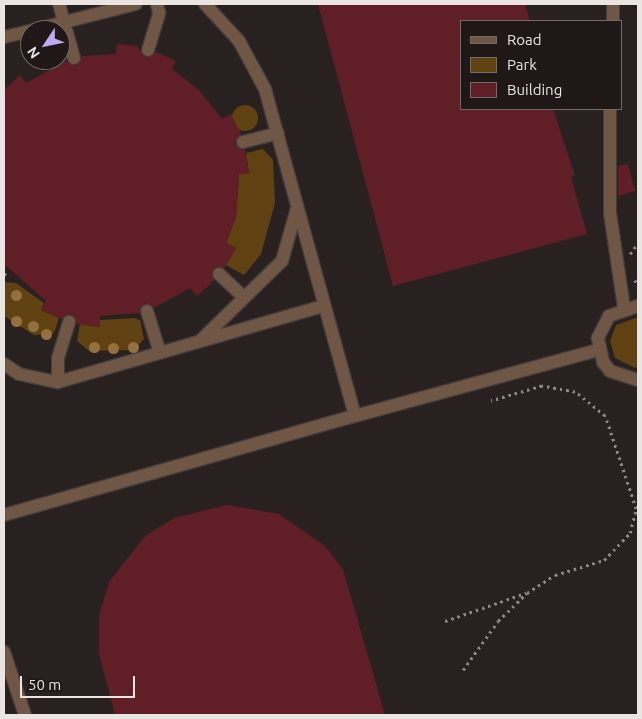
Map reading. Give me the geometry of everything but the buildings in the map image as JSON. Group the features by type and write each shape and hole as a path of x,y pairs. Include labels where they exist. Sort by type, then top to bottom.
{"street":[{"path":"59,4 63,20"},
{"path":"70,20 136,4"},
{"path":"148,50 159,13 157,4"},
{"path":"205,4 239,41 258,71 278,133 323,306 355,416"},
{"path":"613,20 614,4"},
{"path":"4,37 20,33"},
{"path":"70,44 74,58"},
{"path":"610,110 610,213 624,308"},
{"path":"243,142 278,133"},
{"path":"199,342 282,261 298,206"},
{"path":"219,274 244,297"},
{"path":"4,364 19,374 58,382 323,306"},
{"path":"638,306 624,308 602,326 598,350 610,371 638,380"},
{"path":"148,311 160,353"},
{"path":"58,382 58,358 69,322"},
{"path":"4,514 598,350"},
{"path":"4,652 25,715"}],"path":[{"path":"464,670 498,621 527,593 555,574 604,560 630,532 636,509 605,416 574,392 542,386 491,401"},
{"path":"445,620 527,593"}],"green space":[{"path":"245,105 254,109 258,118 254,127 245,131 236,127 232,118 236,109"},
{"path":"263,149 273,160 275,203 261,254 244,275 226,265 236,248 226,243 236,217 239,174 249,173 246,153"},
{"path":"4,282 16,283 44,303 41,310 59,318 54,333 34,335 4,316"},
{"path":"638,317 638,367 635,368 615,358 610,341 616,325"},
{"path":"134,318 140,320 144,339 134,350 89,351 77,341 80,324 100,327 100,320"}]}
